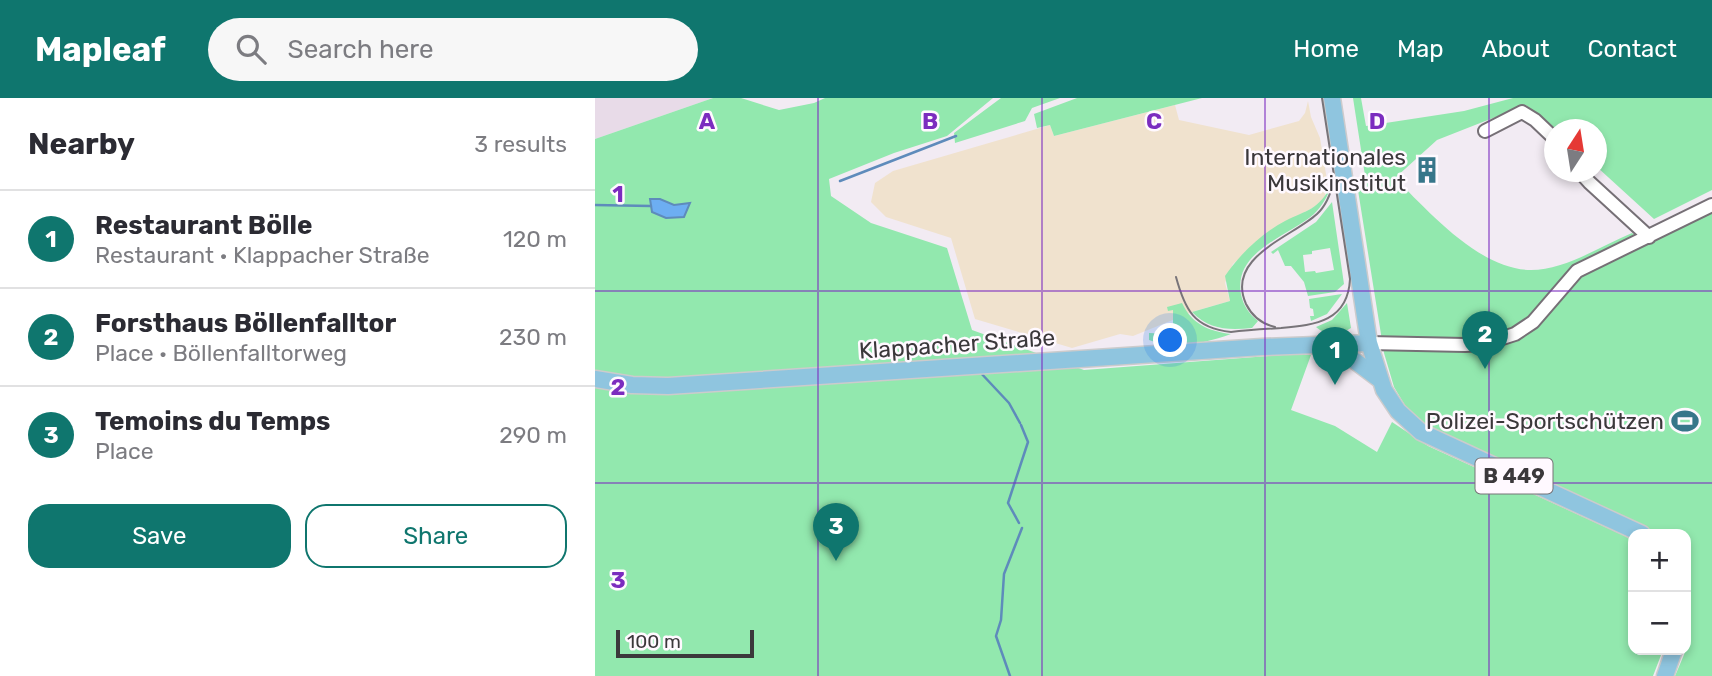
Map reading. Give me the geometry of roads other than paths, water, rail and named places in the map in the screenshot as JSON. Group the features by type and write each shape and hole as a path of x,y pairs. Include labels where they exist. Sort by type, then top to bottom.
{"main road":[{"name":"B 449","path":"1332,98 1369,343 1379,380 1398,411 1428,437 1631,529"},
{"name":"Klappacher Straße","path":"595,379 632,385 668,386 1322,343 1369,343"},
{"path":"1322,343 1343,352 1379,380"},
{"path":"1665,676 1672,655"}],"street":[{"path":"1485,131 1522,111 1544,129"},
{"path":"1589,182 1649,237"},
{"path":"1369,343 1484,344 1515,334 1533,322 1577,271 1712,205"}],"water":[{"path":"650,199 660,199 674,205 690,203 684,217 666,218 652,212"}],"waterway":[{"path":"840,181 956,136"},
{"path":"595,205 651,206"},
{"path":"979,371 1009,403 1020,423"},
{"path":"1019,523 1008,503 1028,442 1021,425"},
{"path":"1010,676 996,636 1001,620 1004,574 1022,528"}],"tram line":[{"path":"1176,277 1183,299 1193,315 1200,322 1218,330 1231,332 1294,327 1318,322 1337,312 1348,293 1350,279 1322,98"},
{"path":"1275,327 1258,319 1246,304 1242,288 1245,273 1264,250 1306,223 1320,210 1328,198 1334,180"}],"place":[{"name":"Internationales Musikinstitut","path":"1427,170"},
{"name":"Forsthaus Böllenfalltor","path":"1485,369"},
{"name":"Restaurant Bölle","path":"1335,385"},
{"name":"Polizei-Sportschützen","path":"1685,421"},
{"name":"Temoins du Temps","path":"836,561"}]}
